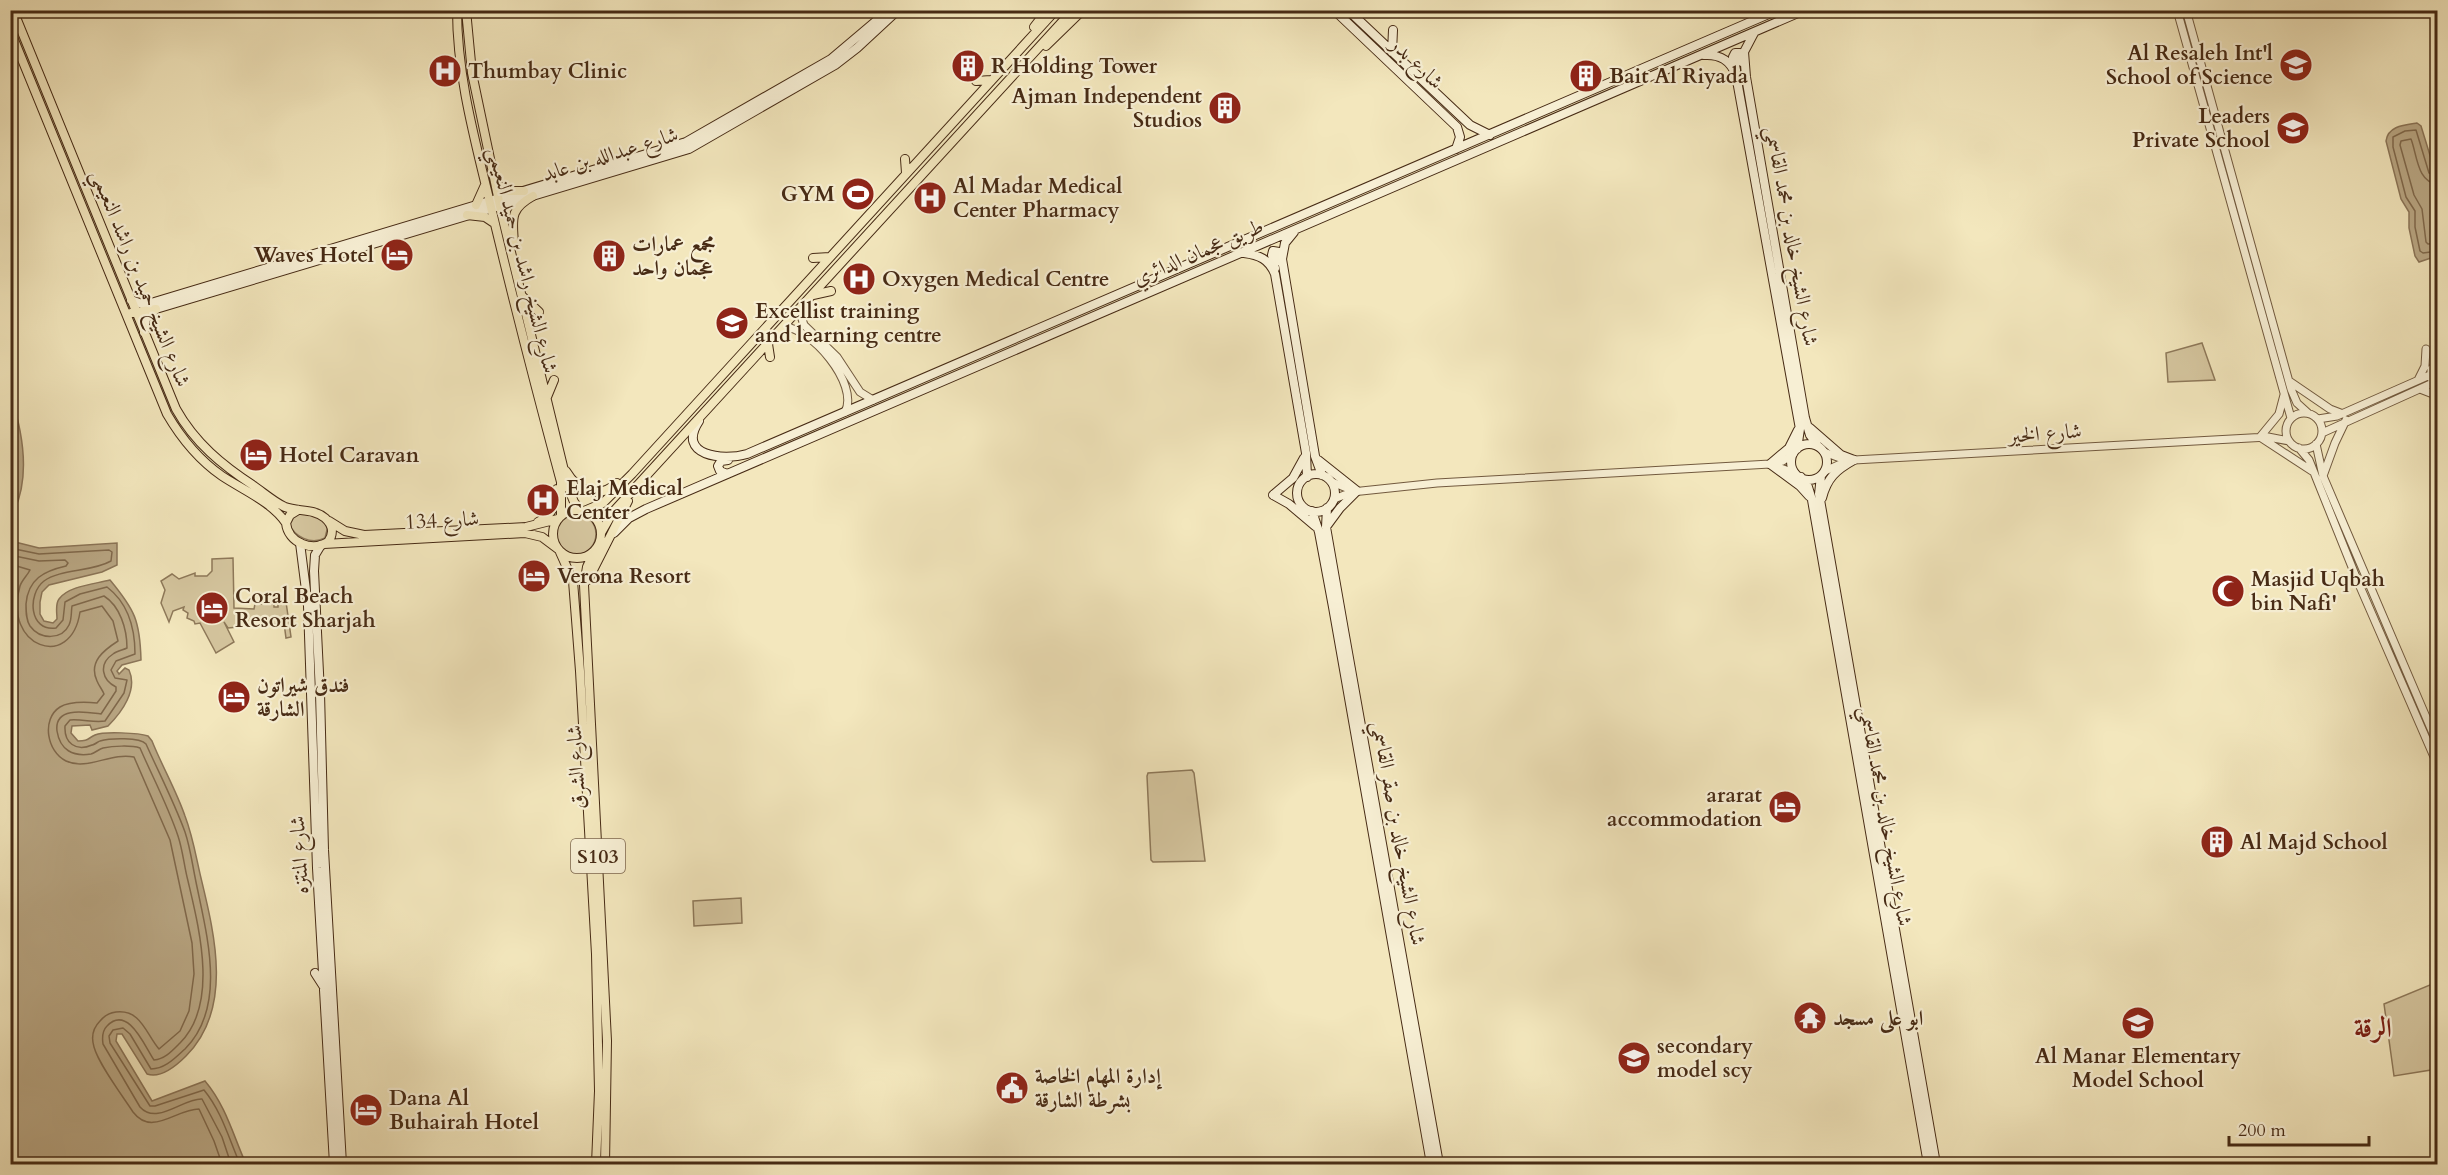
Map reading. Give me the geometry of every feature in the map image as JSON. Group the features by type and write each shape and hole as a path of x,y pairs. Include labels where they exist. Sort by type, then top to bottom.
{"main road":[{"name":"شارع الشيخ حميد بن راشد النعيمي","path":"13,10 171,399 188,428 209,453 282,505 298,510"},
{"name":"شارع الشيخ راشد بن حميد النعيمي","path":"457,10 463,82 485,184 495,203 513,258 569,492 582,511"},
{"name":"شارع الشيخ راشد بن حميد النعيمي","path":"466,10 470,64 495,182 495,224 562,488 560,517"},
{"name":"شارع عبدالله بن عابد","path":"342,249 466,215 524,191 694,139 831,59 889,10"},
{"name":"شارع عبدالله بن عابد","path":"131,300 147,304 176,299 342,249 476,205 533,196 698,146 835,65 898,10"},
{"path":"1004,66 1047,10"},
{"path":"1056,10 611,495 599,506 568,512 560,517 554,527 553,536 559,550 576,558 586,556 595,549 613,512 1073,10"},
{"path":"1036,52 1057,38 1083,10"},
{"name":"شارع بدر","path":"1334,10 1459,130 1460,138 1456,148"},
{"name":"شارع بدر","path":"1348,10 1474,128 1490,135"},
{"name":"طريق عجمان الدائري","path":"706,411 693,434 693,441 697,448 707,455 719,458 752,452 1778,10"},
{"name":"طريق عجمان الدائري","path":"611,536 624,522 640,512 1805,10"},
{"name":"شارع الشيخ حميد بن راشد النعيمي","path":"10,30 162,403 179,434 212,468 274,509 286,523"},
{"path":"1392,52 1393,30"},
{"name":"شارع الشيخ خالد بن محمد القاسمي","path":"1755,32 1744,52 1746,77 1803,425 1795,451"},
{"path":"1736,75 1733,57 1737,52 1741,55 1746,77"},
{"path":"1702,55 1716,55 1723,58 1732,66 1736,75"},
{"name":"شارع الشيخ خالد بن محمد القاسمي","path":"1736,75 1803,425 1821,449"},
{"path":"976,81 991,80"},
{"path":"1530,128 1531,122 1581,100 1594,91"},
{"path":"1439,109 1466,131 1474,128"},
{"path":"905,159 906,173"},
{"path":"495,182 505,190 524,191"},
{"path":"476,205 485,184"},
{"path":"513,258 513,214 520,204 533,196"},
{"path":"466,215 485,217 495,224"},
{"path":"1284,273 1283,250 1288,238 1298,229"},
{"path":"1307,477 1306,453 1272,255 1274,250 1279,252 1284,273 1315,456 1322,475 1332,482 1335,490 1334,499 1327,508 1312,511 1301,504 1298,494 1300,483 1307,477 1322,475"},
{"path":"1242,252 1264,258 1272,266 1275,274"},
{"path":"813,258 830,257"},
{"path":"813,295 831,291"},
{"path":"522,295 539,312"},
{"path":"120,298 129,311 136,314 156,309"},
{"name":"شارع عبدالله بن عابد","path":"156,309 176,299"},
{"path":"144,333 146,319 156,309"},
{"path":"768,344 770,357"},
{"path":"547,397 554,380"},
{"path":"526,527 548,516 556,501 557,485 544,420"},
{"path":"563,465 570,478 582,489 592,492 607,490 621,479 664,433 679,422"},
{"path":"652,469 646,470 646,464 672,434 679,422"},
{"path":"1812,500 1804,489 1770,464 1789,448 1803,425 1840,455 1854,460"},
{"path":"1806,444 1821,449 1827,462 1823,473 1809,480 1798,475 1792,465 1795,451 1806,444"},
{"path":"584,595 590,576 627,502 672,448"},
{"path":"727,474 719,470 720,463 752,452"},
{"path":"1306,453 1293,478 1273,495 1323,530 1357,491 1315,456"},
{"path":"1821,502 1826,483 1833,473 1854,460"},
{"name":"شارع الشيخ خالد بن محمد القاسمي","path":"1823,473 1819,490 1936,1164"},
{"name":"شارع الشيخ خالد بن محمد القاسمي","path":"1798,475 1808,487 1812,500 1928,1164"},
{"path":"246,481 287,502 320,509 345,525 370,535"},
{"name":"شارع الشيخ خالد بن صقر القاسمي","path":"1327,508 1323,530 1371,839 1431,1164"},
{"path":"298,510 316,513 328,520 332,531 330,539 323,545 311,546 300,543 291,536 286,523 290,515 298,510"},
{"path":"582,511 598,522 601,533"},
{"name":"شارع الشيخ خالد بن صقر القاسمي","path":"1312,511 1323,530 1366,745 1439,1164"},
{"name":"شارع 134","path":"328,520 351,533 370,535 526,527 560,517"},
{"name":"شارع 134","path":"323,545 525,533 542,537 559,550"},
{"name":"شارع المنتزه","path":"300,543 305,570 309,636 317,868 334,1164"},
{"name":"شارع المنتزه","path":"323,545 315,555 314,565 320,672 324,850 342,1164"},
{"name":"شارع الشرق","path":"595,549 585,574 584,595 607,1041 605,1164"},
{"name":"شارع الشرق","path":"559,550 570,572 574,592 599,1042 596,1164"},
{"path":"309,636 313,632 315,663 320,672"},
{"path":"1355,733 1358,726 1366,745"},
{"path":"586,798 592,797 596,810"},
{"path":"1872,843 1877,856 1883,856"},
{"path":"315,974 325,990"},
{"path":"326,1009 329,1018 335,1020"},
{"path":"1900,1011 1906,1010 1913,1032"},
{"path":"328,1049 332,1048 335,1062"}],"street":[{"path":"2177,10 2284,392 2289,422 2286,434 2289,441 2307,456 2437,763"},
{"path":"2186,10 2295,398 2308,413 2318,419 2345,417 2437,383 2430,375"},
{"path":"800,310 810,335 837,369 849,396 845,412"},
{"path":"783,327 810,335 837,357 860,392 873,400"},
{"path":"2417,381 2425,366 2426,349"},
{"path":"2430,375 2431,369 2438,364"},
{"path":"2299,448 2308,448 2316,444 2322,433 2345,417 2430,375"},
{"path":"2289,381 2345,417"},
{"path":"2421,389 2438,396"},
{"path":"849,396 856,397 860,392"},
{"path":"2284,392 2279,414 2260,437 2313,472"},
{"path":"2268,437 2297,414 2308,413"},
{"path":"2323,476 2345,417"},
{"path":"2318,419 2322,433"},
{"name":"شارع الخير","path":"1821,449 1840,458 1854,460 2260,437 2289,441"},
{"path":"2316,444 2323,476 2438,745"},
{"path":"1334,499 1357,491 1437,483 1770,464 1783,461 1795,451"},
{"path":"1823,473 1839,463 1854,460"},
{"path":"1770,464 1798,475"},
{"path":"1332,482 1357,491"}],"shaded area":[{"path":"2202,343 2215,380 2168,382 2166,353"},
{"path":"297,513 316,515 328,526 325,538 314,541 299,536 289,523"},
{"path":"575,513 583,514 590,519 595,526 595,542 590,549 583,554 575,555 567,554 560,549 555,542 554,534 555,526 560,519 567,514"},
{"path":"233,558 234,608 254,609 255,604 274,604 274,607 278,607 278,603 286,602 291,637 286,638 284,623 228,628 224,622 234,642 216,653 200,623 195,624 187,618 188,613 183,610 184,607 173,611 169,622 161,603 165,590 161,581 172,574 179,579 195,573 195,576 207,576 212,571 212,559"},
{"path":"1192,770 1205,861 1153,862 1151,860 1148,773"},
{"path":"741,898 742,923 694,926 693,901"},
{"path":"2437,982 2437,1069 2394,1076 2384,1004"}],"water":[{"path":"2417,123 2421,126 2437,178 2437,256 2419,262 2415,256 2409,228 2409,212 2401,199 2386,141 2393,129"},
{"path":"10,393 19,424 23,456 22,488 11,517"},
{"path":"11,541 39,548 117,543 117,565 102,572 49,585 42,592 40,614 44,621 53,623 57,619 58,601 63,595 75,588 110,580 131,608 139,635 141,660 122,665 117,671 119,674 125,668 129,670 131,685 127,700 108,726 92,730 90,725 72,726 71,733 78,741 99,734 130,733 148,736 152,741 190,832 211,924 216,971 215,994 210,1017 201,1037 186,1056 173,1067 158,1075 147,1074 122,1034 117,1034 116,1041 152,1101 205,1081 224,1111 246,1164 11,1164"}],"place":[{"name":"Al Resaleh Int'l School of Science","path":"2296,65"},
{"name":"R Holding Tower","path":"968,66"},
{"name":"Thumbay Clinic","path":"445,71"},
{"name":"Bait Al Riyada","path":"1586,76"},
{"name":"Ajman Independent Studios","path":"1225,108"},
{"name":"Leaders Private School","path":"2293,128"},
{"name":"GYM","path":"858,194"},
{"name":"Al Madar Medical Center Pharmacy","path":"930,198"},
{"name":"Waves Hotel","path":"397,255"},
{"name":"مجمع عمارات عجمان واحد","path":"609,256"},
{"name":"Oxygen Medical Centre","path":"859,279"},
{"name":"Excellist training and learning centre","path":"732,323"},
{"name":"Hotel Caravan","path":"256,455"},
{"name":"Elaj Medical Center","path":"543,500"},
{"name":"Verona Resort","path":"534,576"},
{"name":"Masjid Uqbah bin Nafi'","path":"2228,591"},
{"name":"Coral Beach Resort Sharjah","path":"212,608"},
{"name":"فندق شيراتون الشارقة","path":"234,697"},
{"name":"ararat accommodation","path":"1785,807"},
{"name":"Al Majd School","path":"2217,842"},
{"name":"ابو علی مسجد","path":"1810,1018"},
{"name":"Al Manar Elementary Model School","path":"2138,1023"},
{"name":"secondary model scy","path":"1634,1058"},
{"name":"إدارة المهام الخاصة بشرطة الشارقة","path":"1012,1088"},
{"name":"Dana Al Buhairah Hotel","path":"366,1110"}],"district":[{"name":"الرقة","path":"2373,1028"}]}
